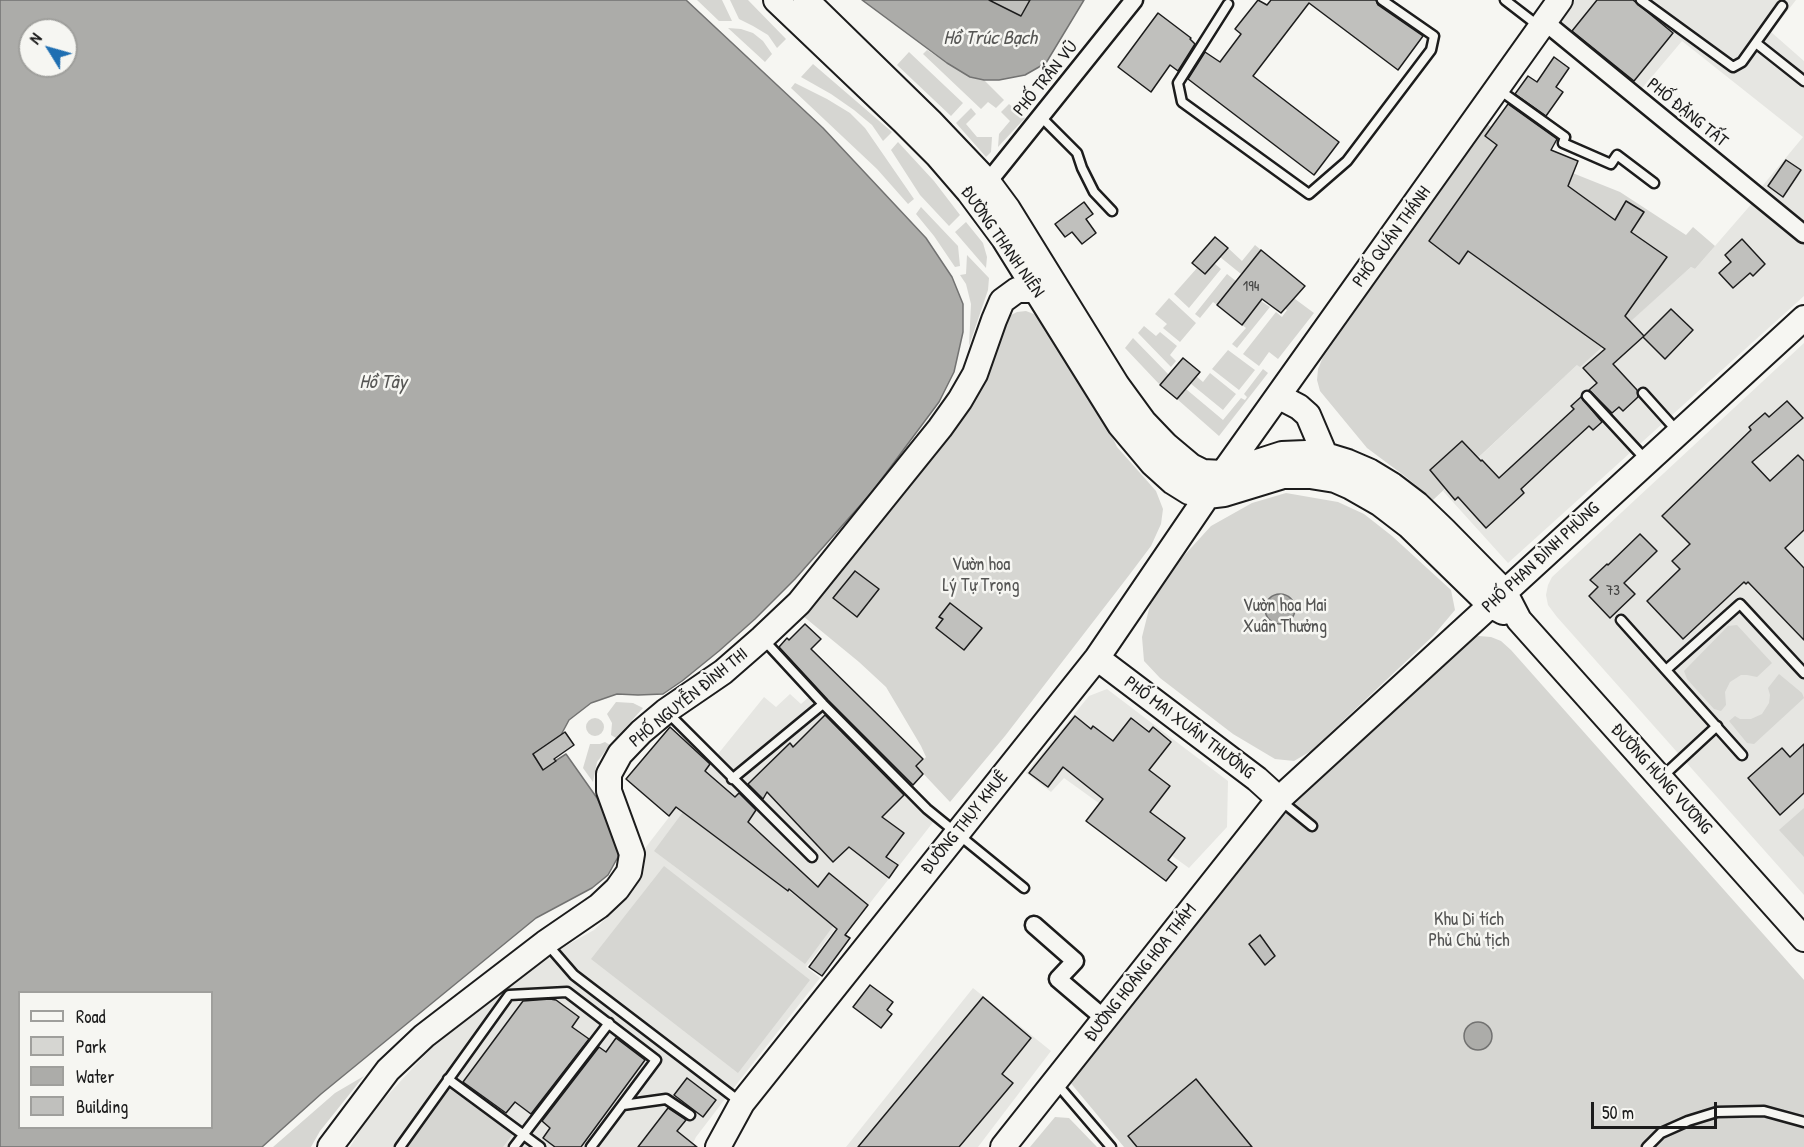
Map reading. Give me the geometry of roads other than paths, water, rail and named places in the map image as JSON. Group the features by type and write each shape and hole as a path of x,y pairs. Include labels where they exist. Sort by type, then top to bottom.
{"main road":[{"name":"ĐƯỜNG THANH NIÊN","path":"776,0 937,155 987,214 1132,441 1173,482 1189,492 1207,496"},
{"name":"ĐƯỜNG THANH NIÊN","path":"806,0 930,121 988,182 1008,209 1117,385 1144,422 1191,466 1203,472 1223,473"},
{"name":"PHỐ QUÁN THÁNH","path":"1207,496 1560,0"},
{"name":"PHỐ NGUYỄN ĐÌNH THI","path":"330,1147 388,1070 424,1036 545,943 599,906 617,889 629,872 632,854 609,791 609,774 620,754 666,711 723,672 799,603 960,400 975,374 993,320 1002,301 1017,290 1037,290"},
{"name":"PHỐ PHAN ĐÌNH PHÙNG","path":"1279,799 1804,318"},
{"path":"1278,396 1299,407 1308,415 1325,455"},
{"name":"ĐƯỜNG HÙNG VƯƠNG","path":"1223,473 1282,454 1305,453 1325,455 1369,471 1417,504 1444,530 1497,598"},
{"name":"ĐƯỜNG HÙNG VƯƠNG","path":"1207,496 1224,494 1282,476 1310,476 1335,480 1379,502 1497,598 1519,620 1804,939"},
{"name":"ĐƯỜNG THỤY KHUÊ","path":"718,1147 742,1103 1097,658 1207,496"},
{"name":"PHỐ MAI XUÂN THƯỞNG","path":"1097,658 1257,779 1279,799"},
{"name":"ĐƯỜNG HOÀNG HOA THÁM","path":"1003,1147 1279,799"}],"street":[{"name":"PHỐ TRẤN VŨ","path":"988,182 1134,0"},
{"name":"PHỐ ĐẶNG TẤT","path":"1543,25 1804,234"},
{"path":"1034,925 1075,961 1058,979 1105,1019"}],"lane":[{"path":"1227,1 1178,83 1182,102 1309,194 1347,161 1431,50 1434,36 1382,0"},
{"path":"1505,0 1543,25"},
{"path":"1641,0 1733,67 1742,62 1782,6"},
{"path":"1755,43 1804,81"},
{"path":"1497,88 1565,137 1563,143 1611,164 1617,155 1654,183"},
{"path":"1041,117 1077,153 1094,192 1112,211"},
{"path":"1643,393 1678,433"},
{"path":"1587,396 1648,461"},
{"path":"1666,670 1740,604 1804,673"},
{"path":"1621,620 1743,754"},
{"path":"762,639 927,809 1024,888"},
{"path":"732,779 823,704"},
{"path":"666,711 812,857"},
{"path":"1660,778 1717,726"},
{"path":"1279,799 1312,826"},
{"path":"545,943 574,975 742,1103"},
{"path":"400,1147 509,994 567,992 656,1060 591,1147"},
{"path":"514,1147 609,1023"},
{"path":"448,1079 540,1147"},
{"path":"1055,1082 1111,1147"},
{"path":"623,1105 666,1099 690,1115"},
{"path":"1647,1147 1661,1133 1717,1112 1764,1111 1804,1122"}],"water":[{"name":"Hồ Tây","path":"0,0 686,0 823,128 926,238 952,277 963,304 963,332 954,372 939,402 872,492 795,579 755,619 719,651 663,694 617,694 591,703 569,720 561,735 533,754 543,769 566,754 597,798 618,843 618,857 608,875 592,888 536,918 321,1094 262,1147 0,1147"},
{"name":"Hồ Trúc Bạch","path":"862,0 1084,0 1046,63 1025,75 999,80 984,80 970,77 947,63"},
{"path":"1280,594 1286,595 1294,603 1294,615 1286,623 1280,624 1274,623 1266,615 1265,609 1266,603 1274,595"},
{"path":"1478,1022 1488,1026 1492,1036 1488,1046 1478,1050 1468,1046 1464,1036 1468,1026"}],"park label":[{"name":"Vườn hoa Lý Tự Trọng","path":"981,575"},
{"name":"Vườn hoa Mai Xuân Thưởng","path":"1285,616"},
{"name":"Khu Di tích Phủ Chủ tịch","path":"1469,930"}]}
